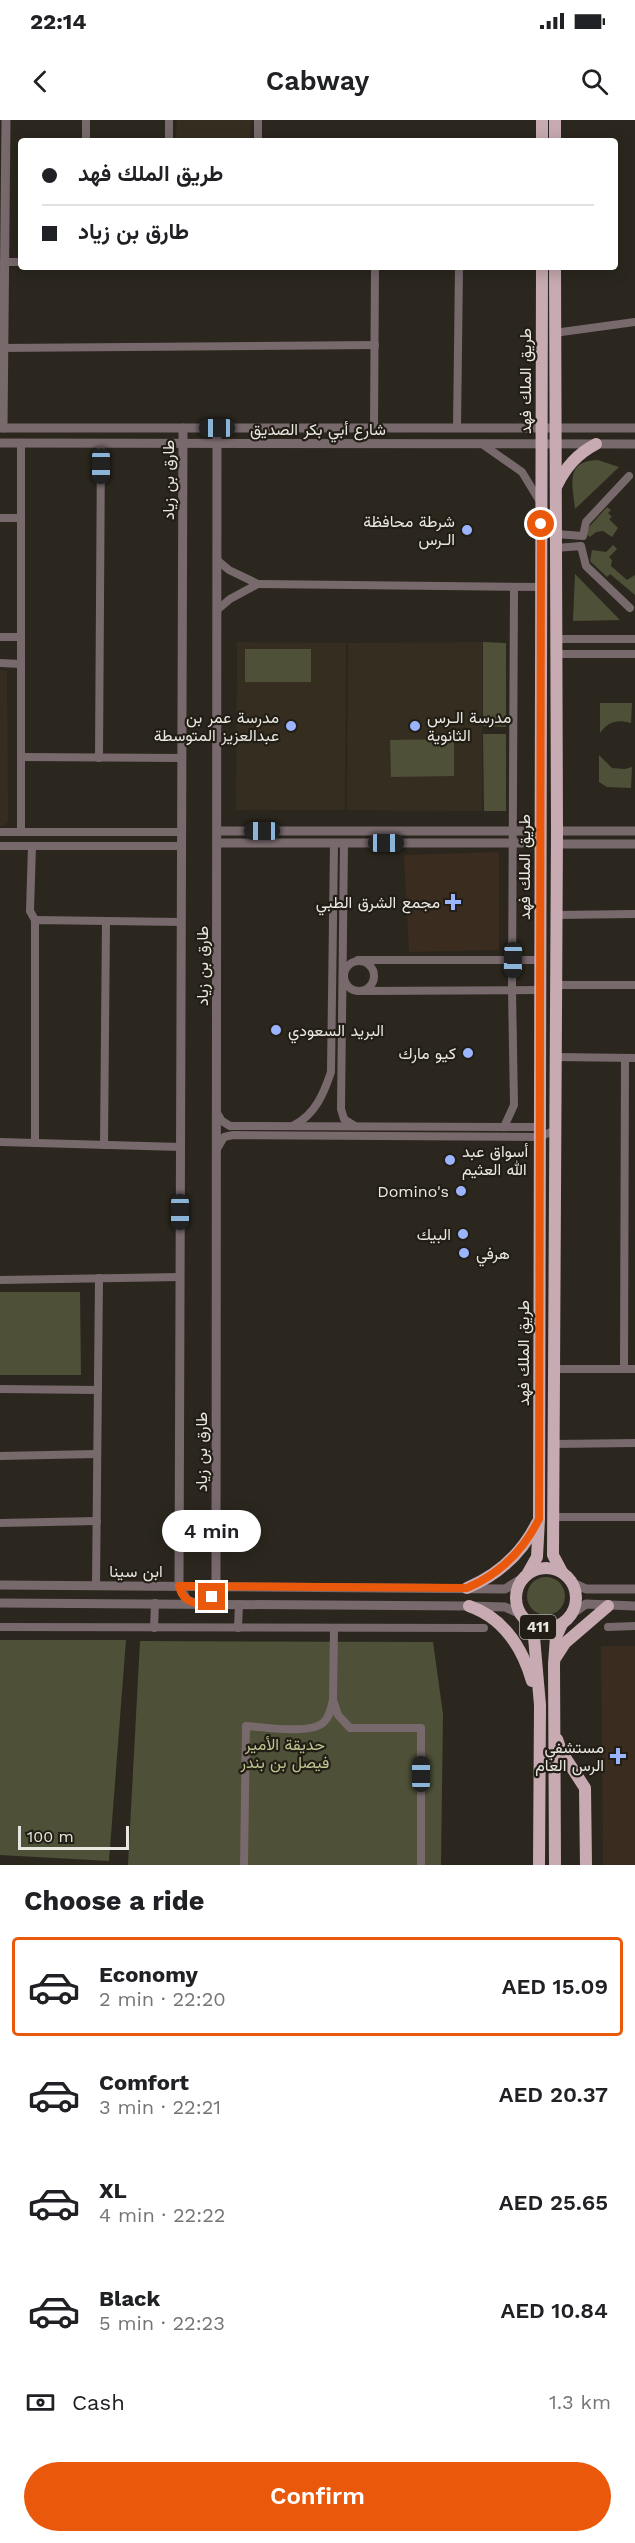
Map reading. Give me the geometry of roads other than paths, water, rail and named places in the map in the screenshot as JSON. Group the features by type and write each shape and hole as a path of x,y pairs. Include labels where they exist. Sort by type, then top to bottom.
{"main road":[{"path":"542,120 542,138"},
{"path":"555,120 555,138"},
{"name":"طريق الملك فهد","path":"525,1576 537,1557 539,1519 542,270"},
{"name":"طريق الملك فهد","path":"555,270 557,837 552,1444 553,1555 562,1572"},
{"path":"555,489 572,461 585,449 596,444"},
{"path":"467,1588 489,1578 509,1563 532,1534 539,1519"},
{"path":"525,1576 545,1567 562,1572 573,1583"},
{"name":"411","path":"525,1576 515,1596 520,1614 533,1626 552,1628 562,1624"},
{"name":"411","path":"555,1865 554,1664 556,1637 562,1624 573,1613 576,1593 573,1583"},
{"path":"469,1606 483,1610 511,1634 526,1659 540,1705"},
{"path":"554,1664 558,1652 565,1643 608,1606"},
{"name":"411","path":"533,1626 540,1705 539,1865"},
{"path":"554,1730 561,1751 585,1788 586,1865"}],"street":[{"path":"2,428 3,179 6,120"},
{"path":"86,120 86,138"},
{"path":"169,120 169,138"},
{"path":"258,120 258,138"},
{"path":"4,262 18,262"},
{"path":"374,428 375,270"},
{"path":"457,428 459,270"},
{"path":"554,333 635,322"},
{"path":"2,348 375,345"},
{"path":"619,428 635,423"},
{"name":"شارع أبي بكر الصديق","path":"2,428 635,428"},
{"name":"طارق بن زياد","path":"179,1586 183,428"},
{"name":"طارق بن زياد","path":"216,1586 217,428"},
{"name":"شارع أبي بكر الصديق","path":"0,443 635,444"},
{"path":"21,443 21,832"},
{"path":"99,758 101,444"},
{"path":"482,444 522,472 541,504"},
{"path":"629,476 586,522 581,546 586,566 630,608"},
{"path":"0,518 21,518"},
{"path":"556,534 583,536"},
{"path":"556,548 581,546"},
{"path":"217,560 229,570 258,584 541,587"},
{"path":"217,610 230,599 258,584"},
{"path":"504,1127 514,1105 512,990 514,587"},
{"path":"0,637 21,637"},
{"path":"556,639 635,639"},
{"path":"556,654 635,654"},
{"path":"0,663 21,664"},
{"path":"21,757 182,758"},
{"path":"217,831 514,831 541,837"},
{"path":"557,837 635,831"},
{"path":"0,832 182,832"},
{"path":"217,843 514,843 541,837"},
{"path":"557,837 635,844"},
{"path":"291,1126 306,1117 314,1108 322,1096 331,1072 332,961 339,843"},
{"path":"339,843 344,976 341,1109 344,1119 356,1126"},
{"path":"0,846 181,846"},
{"path":"32,846 30,911 35,920 35,1143"},
{"path":"556,915 635,914"},
{"path":"35,920 181,922"},
{"path":"104,1145 105,921"},
{"path":"332,988 358,960 540,960"},
{"path":"358,960 368,963 374,971 374,981 363,991"},
{"path":"332,961 353,990 540,990"},
{"path":"556,985 635,985"},
{"path":"555,1057 635,1058"},
{"path":"624,1369 625,1058"},
{"path":"217,1113 222,1121 230,1126 504,1127 540,1132"},
{"path":"216,1151 224,1137 232,1135 555,1130"},
{"path":"0,1142 181,1147"},
{"path":"0,1280 180,1277"},
{"path":"96,1586 99,1278"},
{"path":"553,1369 635,1369"},
{"path":"0,1389 98,1390"},
{"path":"552,1444 635,1443"},
{"path":"0,1456 97,1454"},
{"path":"553,1517 635,1517"},
{"path":"0,1523 97,1521"},
{"name":"ابن سينا","path":"0,1585 505,1589 525,1576"},
{"path":"573,1583 586,1589 635,1589"},
{"path":"179,1586 183,1596 197,1604 212,1597 216,1586"},
{"name":"ابن سينا","path":"0,1603 469,1606 505,1607 520,1614"},
{"path":"154,1628 155,1603"},
{"path":"238,1628 239,1604"},
{"path":"573,1613 586,1604 635,1606"},
{"path":"608,1627 635,1626"},
{"path":"0,1627 484,1628"},
{"path":"244,1865 246,1726 310,1729 324,1721 330,1714 333,1700 334,1629"},
{"path":"333,1700 338,1715 350,1728 420,1728 421,1865"}],"place":[{"name":"شرطة محافظة الـرس","path":"467,530"},
{"name":"مدرسة عمر بن عبدالعزيز المتوسطة","path":"291,726"},
{"name":"مدرسة الـرس الثانوية","path":"415,726"},
{"name":"مجمع الشرق الطبي","path":"453,902"},
{"name":"البريد السعودي","path":"276,1030"},
{"name":"كيو مارك","path":"468,1053"},
{"name":"أسواق عبد الله العثيم","path":"450,1160"},
{"name":"Domino's","path":"461,1191"},
{"name":"البيك","path":"463,1234"},
{"name":"هرفي","path":"464,1253"},
{"name":"مستشفي الرس العام","path":"618,1756"}],"park label":[{"name":"حديقة الأمير فيصل بن بندر","path":"285,1753"}]}
